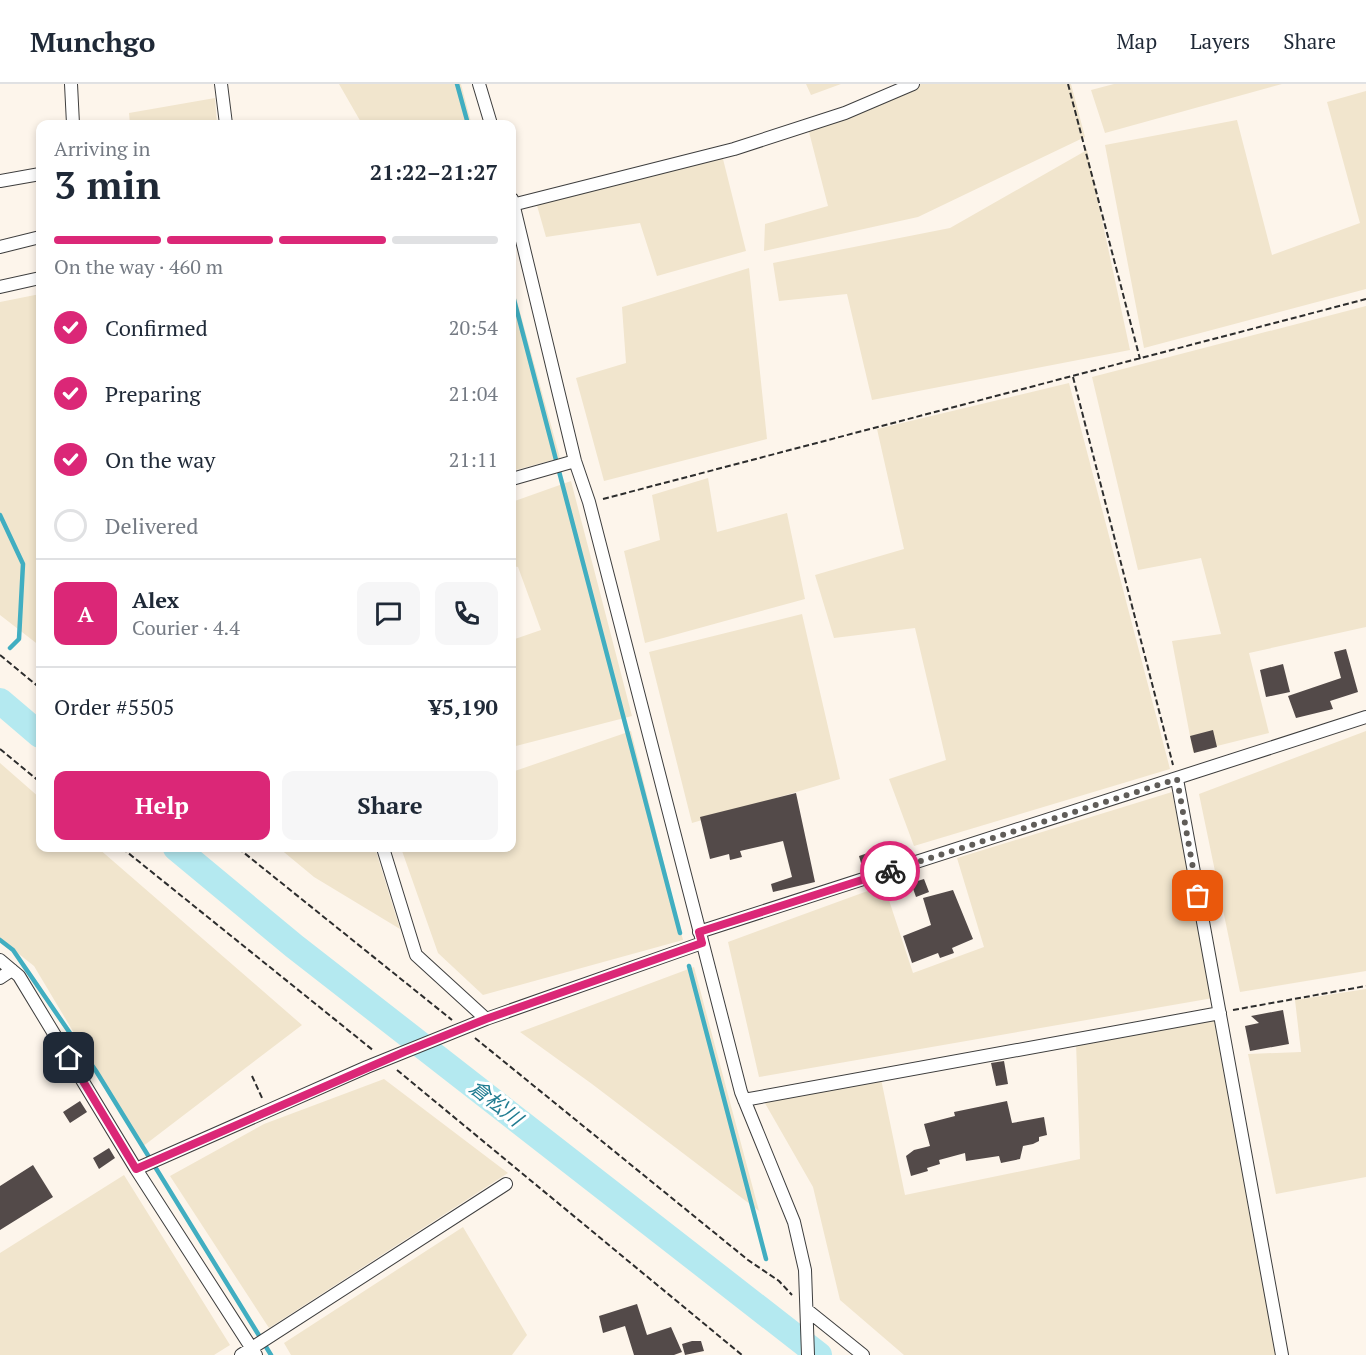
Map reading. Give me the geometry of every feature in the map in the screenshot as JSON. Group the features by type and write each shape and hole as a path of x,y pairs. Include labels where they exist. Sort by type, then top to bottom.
{"street":[{"path":"71,84 73,120"},
{"path":"221,84 226,120"},
{"path":"479,84 490,120"},
{"path":"516,201 734,149 845,113 913,84"},
{"path":"0,181 36,175"},
{"path":"516,220 571,463 589,502 744,1100 794,1222 805,1270 808,1355"},
{"path":"0,247 36,238"},
{"path":"0,287 36,279"},
{"path":"516,478 571,463"},
{"path":"140,1167 367,1067 700,937 1366,717"},
{"path":"1177,779 1282,1355"},
{"path":"384,852 416,955 486,1019"},
{"path":"0,960 12,970 36,1003 140,1167 249,1353 506,1185"},
{"path":"0,978 12,970"},
{"path":"744,1100 1220,1013"},
{"path":"807,1310 863,1355"}],"path":[{"path":"1068,84 1140,359"},
{"path":"589,502 1366,299"},
{"path":"1073,377 1177,779"},
{"path":"0,655 36,685"},
{"path":"0,749 36,779"},
{"path":"127,852 385,1060 742,1355"},
{"path":"243,852 748,1260 779,1281 807,1310"},
{"path":"1220,1013 1366,986"},
{"path":"252,1076 260,1093"}],"shaded area":[{"path":"339,84 461,84 470,120 360,120"},
{"path":"806,84 841,84 811,95"},
{"path":"918,84 1071,84 1085,137 918,217 764,251 765,224 828,206 809,132"},
{"path":"1114,84 1282,84 1105,133 1091,90"},
{"path":"1366,91 1366,289 1144,348 1105,145 1237,120 1272,255 1360,223 1327,102"},
{"path":"215,98 217,120 130,120 129,113"},
{"path":"1087,150 1130,350 872,400 847,294 779,301 773,263 950,228"},
{"path":"722,155 746,251 657,276 640,223 546,237 536,202"},
{"path":"749,268 767,439 604,481 576,378 626,363 622,307"},
{"path":"36,295 36,643 0,615 0,302"},
{"path":"516,298 560,458 516,470"},
{"path":"1366,306 1366,627 1249,653 1269,733 1193,752 1172,641 1221,634 1201,558 1138,570 1092,377"},
{"path":"1069,383 1170,769 914,846 889,779 946,760 915,628 834,638 815,575 904,549 877,429"},
{"path":"708,478 717,532 787,513 805,599 645,643 624,551 660,540 652,495"},
{"path":"571,481 632,716 516,746 516,639 541,630 516,567 516,501"},
{"path":"802,614 840,779 692,823 649,652"},
{"path":"631,731 683,940 483,995 438,953 402,852 516,852 516,771"},
{"path":"1366,731 1366,971 1240,992 1199,794"},
{"path":"0,763 36,794 36,852 103,852 302,1025 142,1147 34,966 0,939"},
{"path":"1172,792 1213,998 759,1077 728,942 884,885 913,973 984,947 957,858"},
{"path":"284,852 376,852 400,929 314,877"},
{"path":"694,967 759,1211 520,1032"},
{"path":"1366,989 1366,1177 1276,1194 1248,1054 1301,1052 1295,1000"},
{"path":"1216,1013 1277,1355 904,1355 840,1300 813,1187 762,1098 881,1079 905,1195 1080,1159 1076,1042"},
{"path":"384,1079 508,1173 269,1328 170,1176 264,1124"},
{"path":"124,1175 230,1345 214,1355 0,1355 0,1253"},
{"path":"463,1227 527,1335 512,1355 291,1355 284,1343"}],"building":[{"path":"1346,649 1358,692 1330,701 1333,709 1296,718 1288,696 1341,678 1334,652"},
{"path":"1283,664 1290,692 1266,697 1260,670"},
{"path":"1213,730 1217,747 1194,753 1190,736"},
{"path":"796,793 815,882 773,892 771,884 792,877 783,841 740,851 742,857 730,860 729,854 710,859 700,817"},
{"path":"894,844 899,859 863,870 859,856"},
{"path":"924,879 929,892 916,897 911,883"},
{"path":"953,890 973,939 952,948 954,953 940,958 938,953 912,963 903,936 931,925 923,898"},
{"path":"1283,1010 1289,1044 1250,1051 1245,1026 1259,1023 1251,1016"},
{"path":"1004,1061 1008,1084 996,1086 991,1063"},
{"path":"80,1101 87,1112 70,1123 63,1112"},
{"path":"1007,1101 1012,1123 1044,1117 1047,1135 1039,1137 1039,1141 1033,1144 1023,1146 1020,1159 1001,1163 999,1156 966,1161 965,1153 939,1160 940,1164 927,1168 928,1171 911,1176 906,1156 914,1150 930,1146 924,1124 955,1116 954,1112"},
{"path":"109,1148 115,1158 99,1169 93,1158"},
{"path":"33,1165 53,1197 0,1230 0,1186"},
{"path":"637,1304 647,1335 671,1327 682,1352 674,1355 634,1355 625,1326 603,1333 599,1316"},
{"path":"701,1341 704,1351 685,1355 682,1344"}],"waterway":[{"path":"457,84 467,120"},
{"path":"516,307 680,933"},
{"path":"0,515 23,564 19,639 10,648"},
{"name":"倉松川","path":"0,701 36,732"},
{"name":"倉松川","path":"181,852 294,946 819,1355"},
{"path":"0,940 13,950 96,1071 271,1355"},
{"path":"689,966 766,1259"}],"way so far":[{"path":"890,871 1177,779 1198,896"}],"route":[{"path":"69,1058 136,1169 367,1067 486,1019 702,943 699,932 890,871"}]}
